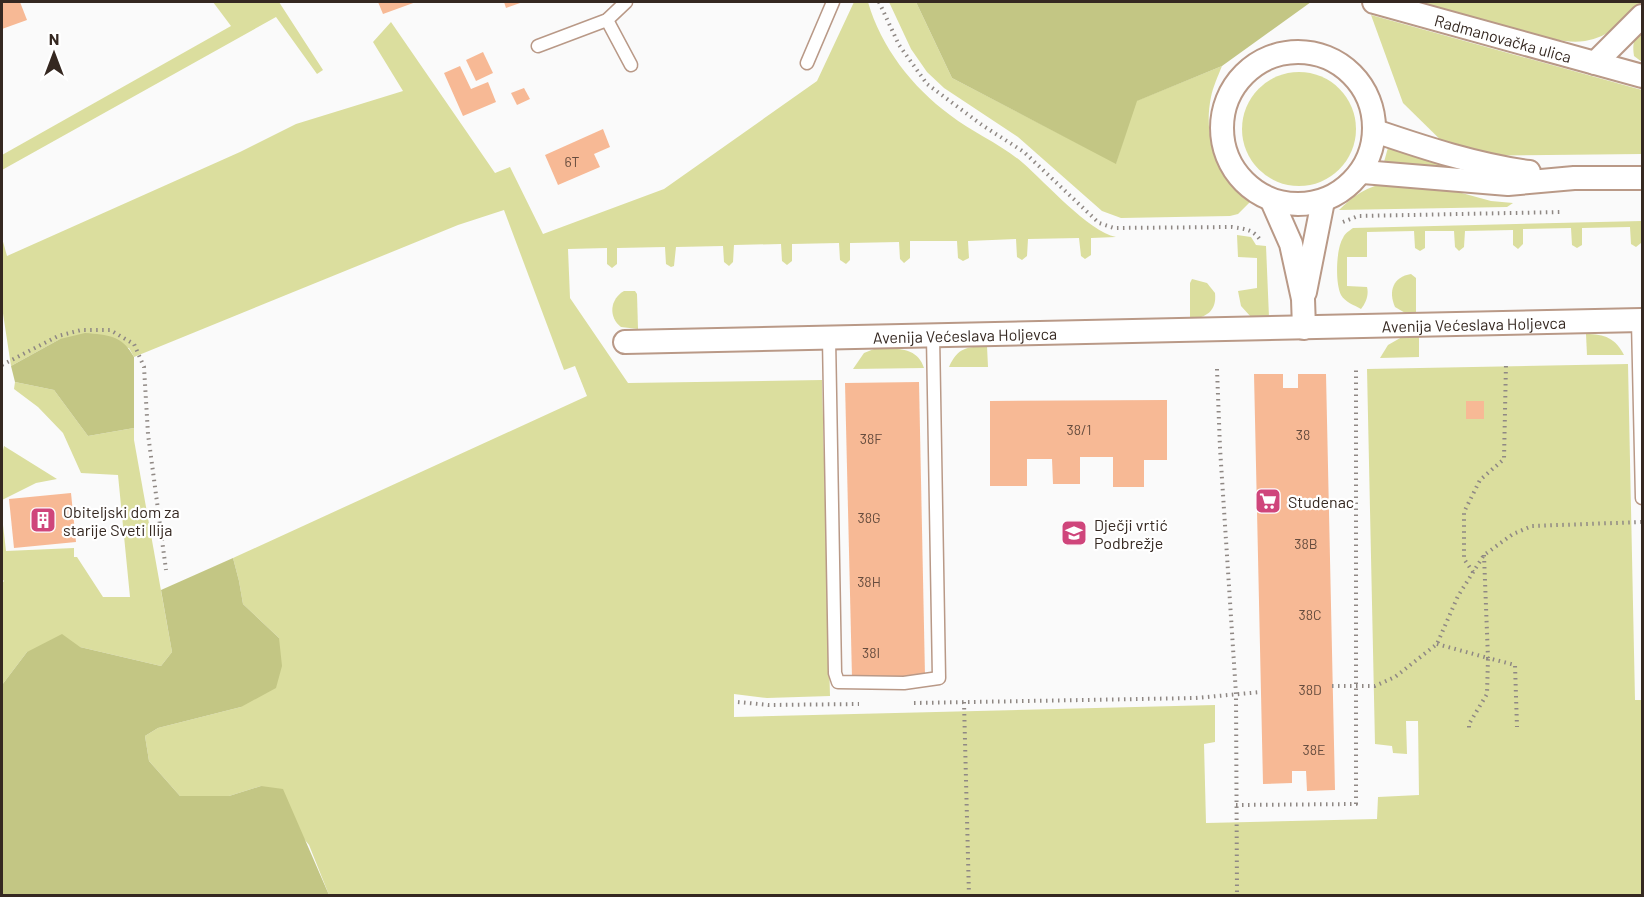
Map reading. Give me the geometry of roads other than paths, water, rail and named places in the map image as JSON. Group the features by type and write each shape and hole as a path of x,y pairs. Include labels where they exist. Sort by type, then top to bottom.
{"street":[{"name":"Radmanovačka ulica","path":"1374,2 1642,76"},
{"path":"1595,63 1642,16"},
{"path":"1291,52 1317,54 1341,65 1360,82 1371,105 1375,131 1363,172 1346,188 1323,201 1298,205 1272,201 1250,188 1233,168 1223,145 1222,119 1230,94 1245,73 1266,58 1291,52"},
{"path":"1375,131 1427,148 1506,169 1574,178"},
{"path":"1363,172 1508,184 1574,178 1642,178"},
{"path":"1272,201 1291,244 1303,299 1304,328"},
{"path":"1303,299 1323,201"},
{"name":"Avenija Većeslava Holjevca","path":"625,342 1640,320"}],"lane":[{"path":"538,46 607,20 626,2"},
{"path":"807,63 833,2"},
{"path":"607,20 632,65"},
{"path":"1640,320 1642,498"},
{"path":"829,338 836,673 838,682 904,683 939,678 933,336"}],"place":[{"name":"Studenac","path":"1268,501"},
{"name":"Obiteljski dom za starije Sveti Ilija","path":"43,520"},
{"name":"Dječji vrtić Podbrežje","path":"1074,533"}]}
